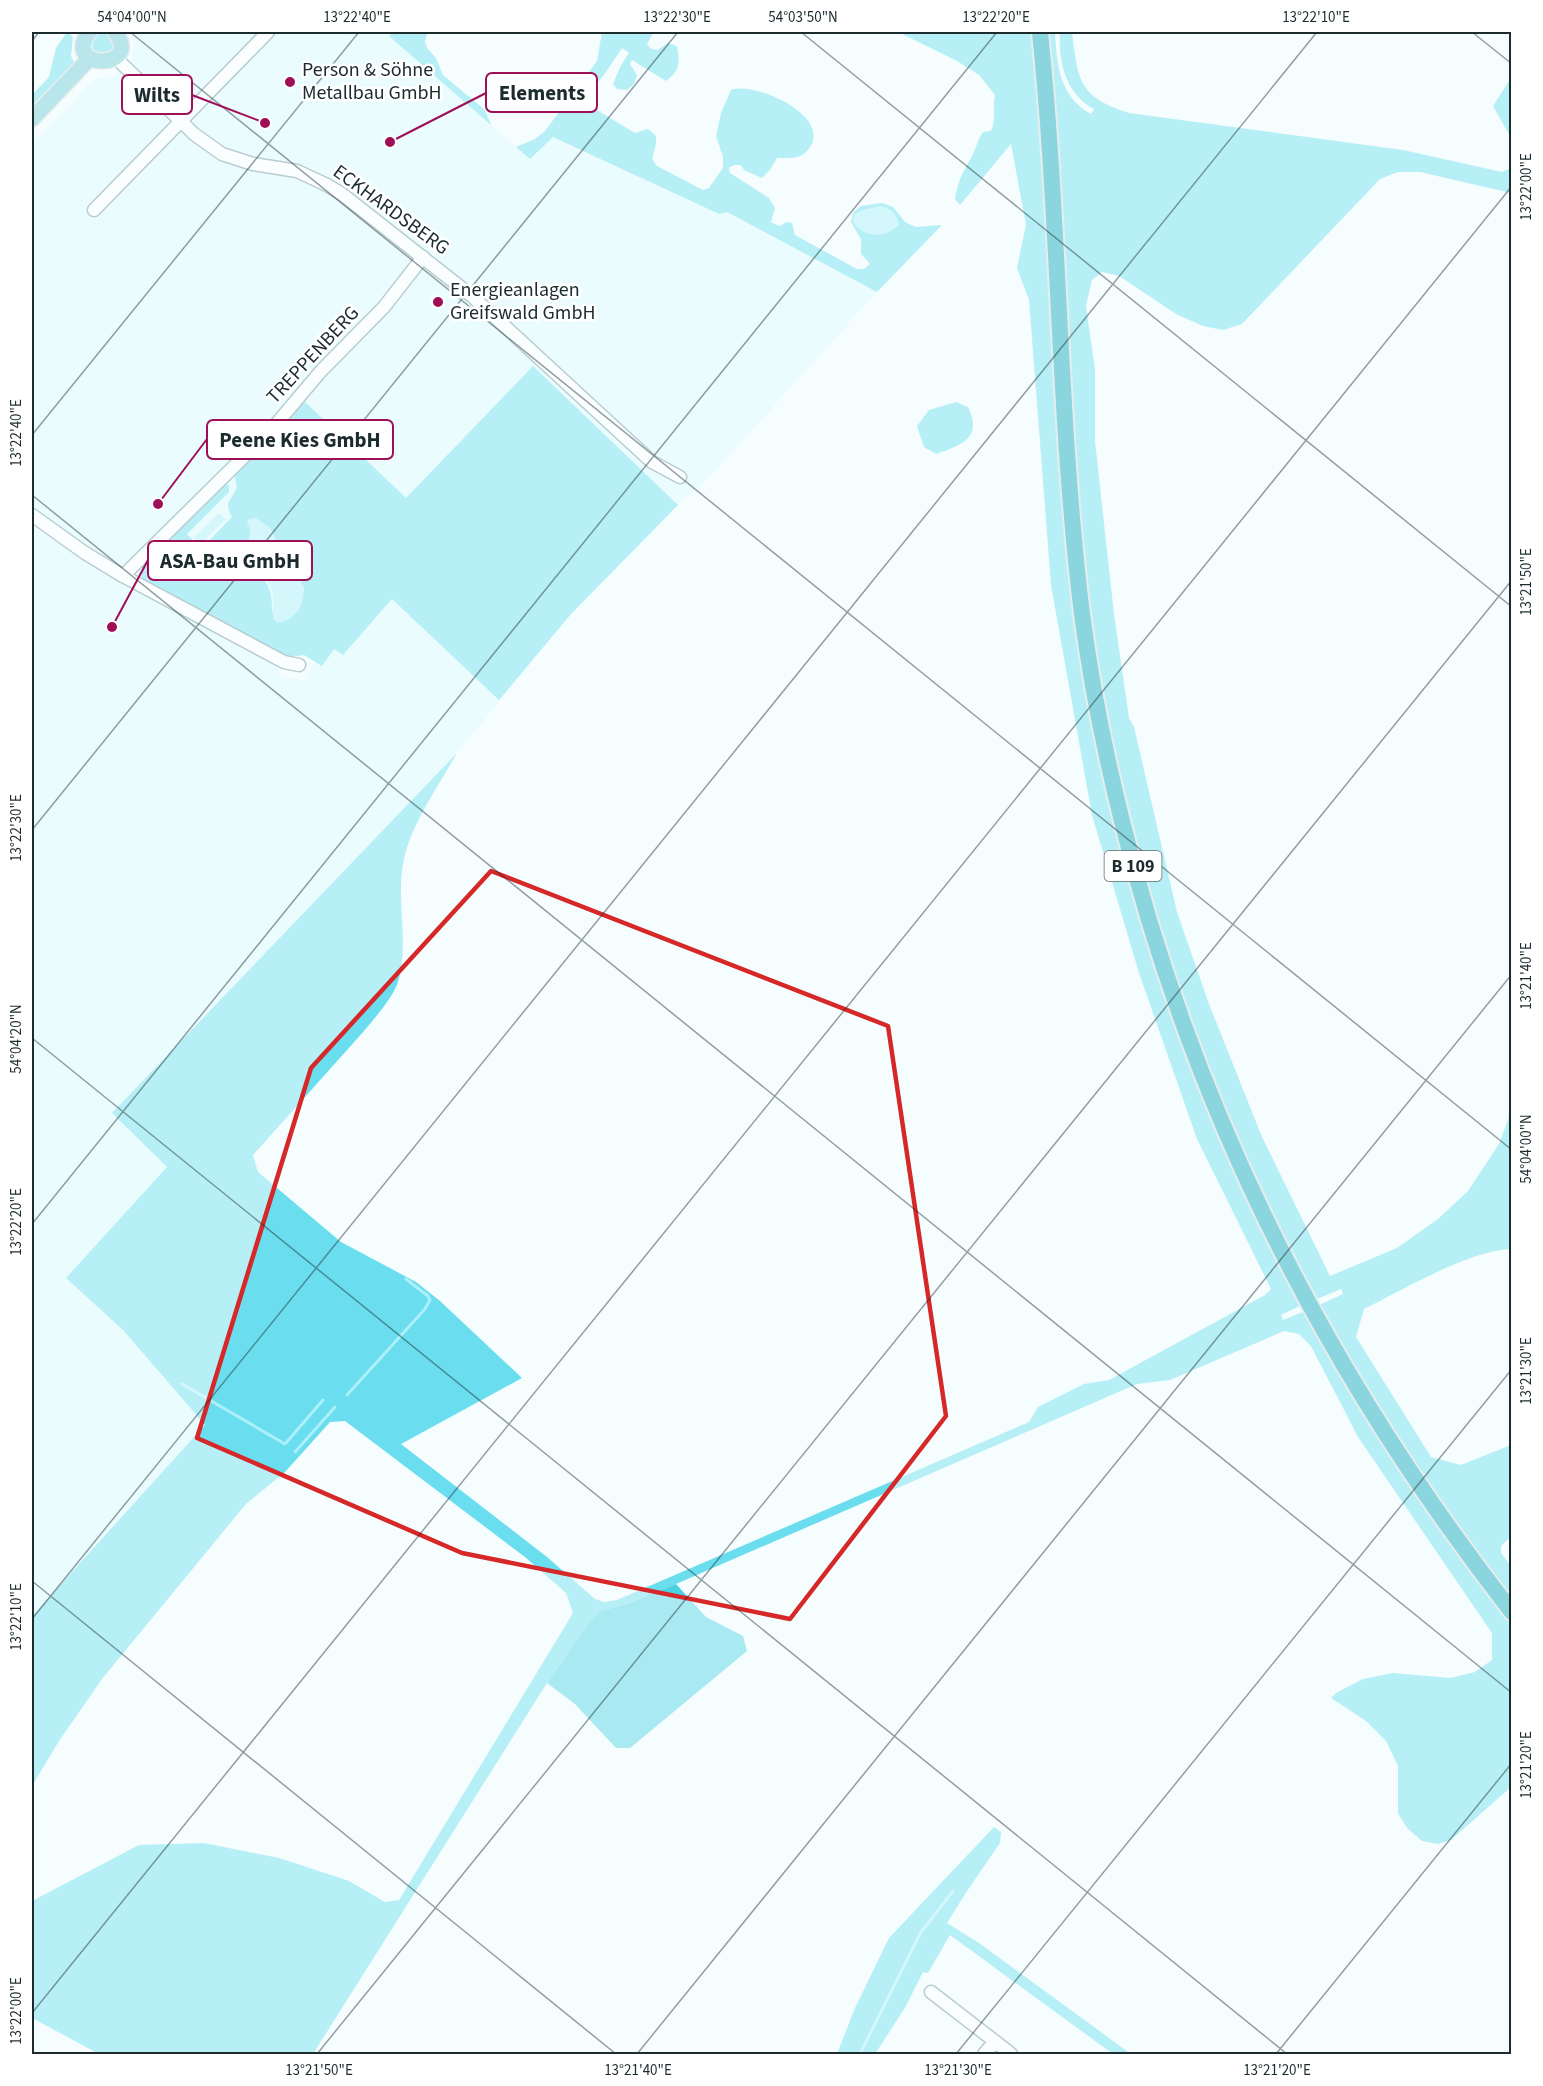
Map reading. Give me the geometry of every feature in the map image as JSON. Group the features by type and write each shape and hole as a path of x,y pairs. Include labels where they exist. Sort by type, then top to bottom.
{"highway":[{"name":"B 109","path":"1040,32 1049,123 1068,477 1083,619 1112,781 1152,932 1190,1045 1230,1144 1304,1299 1363,1399 1417,1483 1470,1559 1512,1612"}],"main road":[{"path":"89,32 84,44 87,54 90,58 100,62 115,57 120,46 120,40 115,32"},
{"path":"32,119 90,58"}],"street":[{"path":"94,210 268,32"},
{"name":"ECKHARDSBERG","path":"115,57 194,134 222,154 253,164 297,171 327,185 473,297 652,462 680,477"},
{"name":"TREPPENBERG","path":"123,576 272,429 321,371 384,307 423,257"},
{"path":"32,515 85,553 123,576 284,663 299,665"},
{"path":"931,1992 1011,2055"},
{"path":"984,2055 997,2043"}],"highlighted area":[{"path":"491,871 888,1026 946,1416 790,1619 462,1553 197,1438 311,1068"}],"shaded area":[{"path":"67,32 73,37 71,56 74,62 32,106 32,95 49,77 56,48"},
{"path":"133,32 393,32 389,36 530,159 553,136 718,214 727,212 877,292 708,479 678,505 571,614 457,753 113,1113 167,1167 66,1278 124,1331 206,1425 32,1616 32,520 131,585 279,666 279,676 305,681 315,661 304,655 283,658 114,567 32,508 32,143 92,81 115,75 131,61"},
{"path":"393,32 428,32 425,41 427,48 436,58 443,75 485,110 491,125 389,36"},
{"path":"602,32 654,32 647,44 651,49 657,50 668,43 677,46 678,66 671,77 666,81 632,60 630,64 637,75 634,84 627,90 617,89 613,84 629,53 622,48 590,91 588,99 592,107 635,133 648,129 656,136 652,159 657,166 703,190 709,188 723,168 723,157 716,136 721,113 731,90 756,91 787,103 810,123 814,135 810,147 804,154 795,158 777,158 762,178 744,170 741,165 729,168 730,173 769,198 775,208 771,222 779,226 787,222 792,223 795,235 857,269 864,269 870,264 861,254 861,239 851,222 853,213 861,206 882,203 893,207 905,222 916,227 942,225 877,292 727,212 719,214 553,137 530,159 516,147 535,139 545,131 597,61"},
{"path":"898,32 1034,32 1040,85 1060,454 1128,868 1302,1305 1281,1315 1283,1320 1305,1311 1470,1568 1511,1621 1511,1787 1451,1840 1438,1844 1422,1841 1407,1828 1398,1813 1398,1766 1386,1741 1366,1721 1331,1698 1363,1679 1393,1673 1450,1678 1475,1672 1492,1660 1492,1633 1358,1437 1311,1346 1299,1334 1284,1331 1170,1380 1137,1384 676,1584 627,1604 600,1611 587,1625 547,1683 313,2054 99,2054 32,2018 32,1901 139,1845 204,1843 279,1858 349,1881 385,1902 399,1900 573,1613 566,1593 525,1557 345,1421 330,1422 285,1472 246,1504 102,1679 59,1741 32,1786 32,1616 205,1425 124,1331 66,1278 167,1167 112,1113 457,753 413,832 404,859 401,889 403,952 396,988 364,1031 253,1155 258,1172 341,1242 416,1282 440,1301 522,1378 401,1444 547,1557 595,1599 604,1602 617,1600 1029,1422 1038,1407 1084,1384 1109,1380 1265,1295 1271,1289 1197,1139 1139,973 1092,815 1051,585 1029,300 1017,268 1026,225 1011,144 960,205 955,199 958,185 981,135 983,132 991,131 994,122 995,95 979,75 957,61"},
{"path":"1045,32 1055,32 1059,68 1066,89 1080,107 1091,114 1094,109 1084,103 1070,86 1062,66 1060,32 1072,32 1076,63 1084,85 1100,100 1129,113 1403,150 1502,172 1511,168 1511,193 1420,172 1398,172 1380,179 1242,324 1223,330 1203,326 1176,314 1119,276 1102,272 1092,280 1086,306 1095,370 1095,441 1114,614 1129,718 1134,727 1177,912 1209,1004 1262,1137 1330,1276 1397,1248 1438,1219 1468,1191 1499,1144 1508,1120 1511,1093 1511,1249 1475,1256 1364,1309 1356,1337 1431,1457 1461,1465 1511,1445 1511,1536 1501,1546 1501,1553 1511,1566 1511,1603 1424,1484 1315,1307 1343,1294 1341,1289 1312,1301 1278,1236 1180,1001 1116,772 1085,599"},
{"path":"103,33 111,36 114,44 111,52 103,55 95,52 92,44 95,36"},
{"path":"1511,78 1511,138 1493,106"},
{"path":"881,206 895,215 899,225 888,232 875,235 863,231 853,222 854,215 862,210"},
{"path":"533,366 678,505 571,614 499,700 392,599 343,655 334,649 322,666 304,655 283,658 146,583 142,578 142,564 223,484 229,485 229,492 187,534 201,549 232,517 228,504 237,487 234,473 303,400 406,498","holes":["247,522 270,528 290,564 272,613 269,587 260,577 245,573 211,576 240,553 245,546 250,530"]},
{"path":"956,402 968,407 973,426 971,433 962,443 936,454 924,447 917,426 929,410"},
{"path":"219,513 226,519 201,544 194,538"},
{"path":"256,518 270,528 280,549 304,587 303,600 298,610 290,618 278,623 274,620 273,595 264,578 248,574 210,576 207,570 207,563 214,558 226,554 238,554 249,539 250,530 247,522 249,519"},
{"path":"676,1584 706,1617 743,1636 747,1651 630,1748 616,1748 575,1704 547,1683 587,1625 600,1611 627,1604"},
{"path":"994,1827 1001,1832 1000,1843 947,1923 979,1943 1131,2054 1113,2054 950,1935 928,1973 923,1972 906,2006 875,2054 837,2054 855,2008 889,1938"}],"waterway":[{"path":"347,1395 425,1309 430,1300 406,1279"},
{"path":"182,1384 285,1444 323,1400"},
{"path":"295,1452 335,1407"},
{"path":"860,2054 921,1932 953,1891"}],"place":[{"name":"Person & Söhne Metallbau GmbH","path":"290,82"},
{"name":"Wilts","path":"265,123"},
{"name":"Elements","path":"390,142"},
{"name":"Energieanlagen Greifswald GmbH","path":"438,302"},
{"name":"Peene Kies GmbH","path":"158,504"},
{"name":"ASA-Bau GmbH","path":"112,627"}]}
